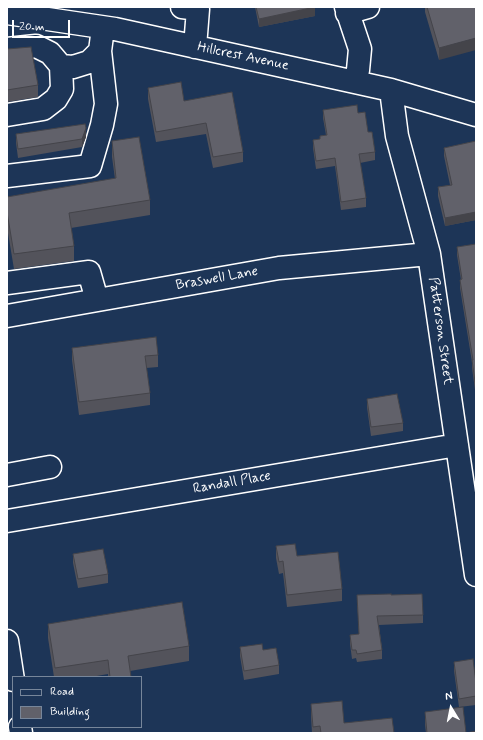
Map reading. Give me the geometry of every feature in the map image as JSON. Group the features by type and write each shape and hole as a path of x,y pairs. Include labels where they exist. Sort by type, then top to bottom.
{"street":[{"path":"182,7 198,9 195,47"},
{"path":"355,82 360,49 346,10 368,7"},
{"name":"Hillcrest Avenue","path":"7,13 52,14 103,28 391,90 476,115"},
{"path":"7,176 90,166 102,125 106,104 100,51 103,28"},
{"path":"7,49 36,46 50,53 61,66 62,89 56,99 43,108 7,115"},
{"path":"61,66 73,67 89,62 100,51"},
{"name":"Patterson Street","path":"391,90 397,136 428,254 476,575"},
{"name":"Braswell Lane","path":"7,316 279,268 428,254"},
{"path":"7,283 89,272 97,300"},
{"name":"Randall Place","path":"7,521 457,445"},
{"path":"7,475 50,467"},
{"path":"7,641 12,676"}],"building":[{"path":"256,7 315,7 259,19"},
{"path":"427,7 476,7 476,38 439,48"},
{"path":"31,47 38,85 7,90 7,49"},
{"path":"181,82 184,101 232,92 243,152 213,157 206,123 156,132 148,88"},
{"path":"357,105 358,113 365,112 368,132 372,132 375,152 359,154 366,198 341,202 335,158 316,161 313,140 320,139 320,136 327,135 323,110"},
{"path":"85,124 86,128 82,139 18,149 16,134"},
{"path":"139,137 150,200 69,213 74,246 14,254 7,212 7,197 116,178 112,141"},
{"path":"476,141 476,212 445,218 438,187 452,185 444,148"},
{"path":"476,244 476,389 473,360 460,280 462,279 457,247"},
{"path":"156,337 158,355 145,356 150,393 79,402 72,348"},
{"path":"397,394 403,423 371,427 367,399"},
{"path":"295,544 297,556 338,552 342,589 287,595 283,561 279,562 276,546"},
{"path":"103,549 108,574 78,579 73,554"},
{"path":"422,594 423,615 377,616 382,650 357,654 356,650 352,650 350,635 359,634 357,595"},
{"path":"182,602 189,646 128,656 131,676 110,676 108,660 55,668 48,624"},
{"path":"262,644 263,650 276,648 279,665 244,671 240,647"},
{"path":"473,659 476,696 459,699 454,662"},
{"path":"342,701 344,723 392,718 394,733 321,733 320,726 313,727 311,704"},
{"path":"463,707 466,733 427,733 425,712"}]}
